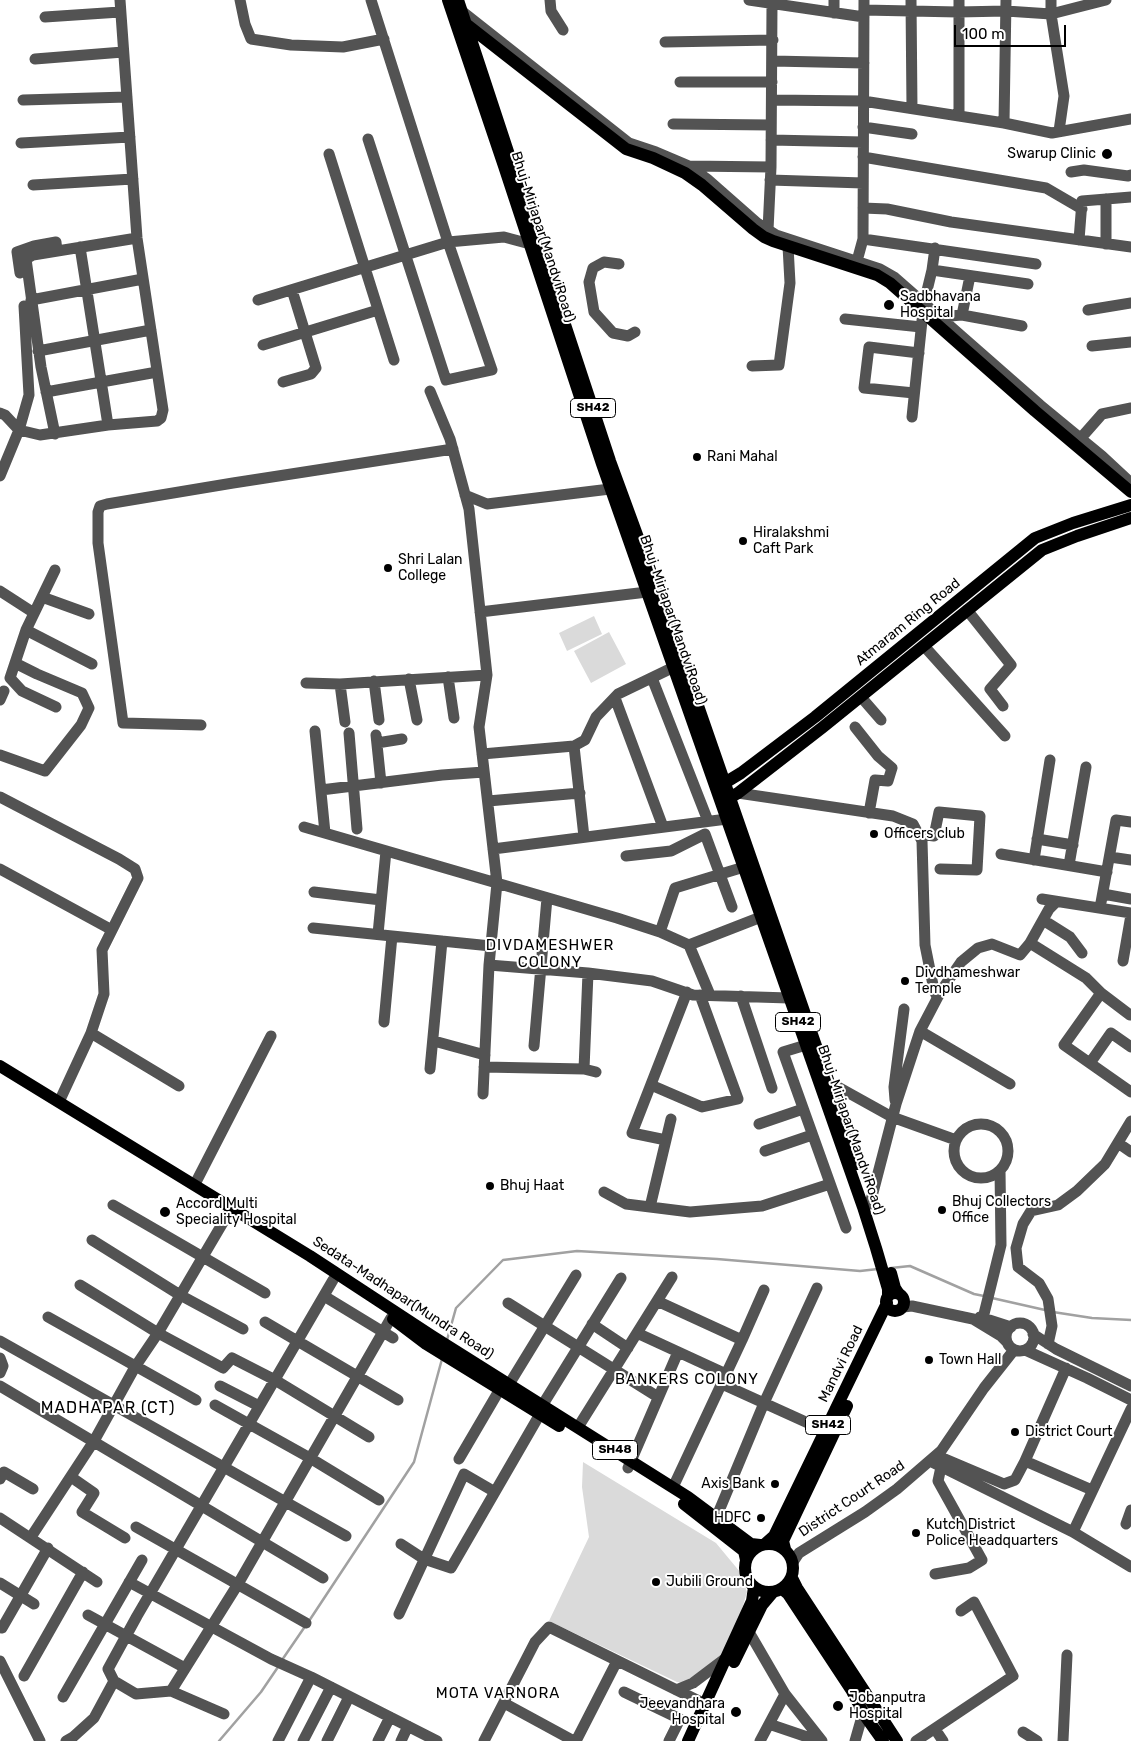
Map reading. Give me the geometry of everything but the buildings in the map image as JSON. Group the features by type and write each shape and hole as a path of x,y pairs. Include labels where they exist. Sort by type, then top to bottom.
{"main road":[{"name":"Bhuj-Mirjapar(MandviRoad)","path":"448,0 460,12 720,786"},
{"name":"Bhuj-Mirjapar(MandviRoad)","path":"460,12 530,244 610,489 674,667 720,786 730,798 870,1204 880,1248"},
{"path":"460,12 626,149 653,158 686,173 753,229 773,241 878,275 898,289 923,307 1035,411 1131,492"},
{"name":"Atmaram Ring Road","path":"720,786 741,773 815,717 1036,538 1072,523 1131,505"},
{"name":"Atmaram Ring Road","path":"730,798 861,697 1042,550 1131,518"},
{"name":"Bhuj-Mirjapar(MandviRoad)","path":"730,798 727,819 789,998 880,1248"},
{"name":"Sedata-Madhapar(Mundra Road)","path":"0,1066 310,1256 429,1340"},
{"name":"Sedata-Madhapar(Mundra Road)","path":"0,1076 228,1214 391,1318 464,1362 540,1414 630,1465"},
{"name":"SH42","path":"880,1248 895,1298"},
{"name":"Mandvi Road","path":"763,1544 774,1536 895,1298"},
{"name":"Mandvi Road","path":"791,1554 784,1541 890,1314 895,1298"},
{"name":"Sedata-Madhapar(Mundra Road)","path":"504,1389 630,1465 683,1504 751,1544 763,1544"},
{"name":"Sedata-Madhapar(Mundra Road)","path":"713,1521 744,1551 746,1560"},
{"path":"883,1741 868,1715 796,1588 792,1578 791,1554 775,1544 763,1544 752,1551 746,1560 746,1575 754,1587 763,1592 777,1591 788,1594 868,1715 897,1741"},
{"path":"696,1741 762,1605 792,1578"},
{"path":"688,1741 752,1601 754,1587"}],"street":[{"path":"240,0 245,24 251,40 291,45 343,47 384,39"},
{"path":"368,139 446,380 492,370 448,242 371,0"},
{"path":"550,0 551,11 563,30"},
{"path":"750,0 772,4 792,3 834,13 911,6 958,12 1006,5 1051,14 1103,0"},
{"path":"834,0 834,13"},
{"path":"959,0 959,115"},
{"path":"1051,0 1051,14 1064,96 1059,131"},
{"path":"768,230 773,61 772,4"},
{"path":"1004,123 1006,5"},
{"path":"0,412 19,430 40,436 108,425 157,420 161,418 163,410 137,238 120,6 45,17"},
{"path":"911,6 912,108"},
{"path":"857,261 862,239 863,208 864,9"},
{"path":"460,12 629,143 689,166 707,179 757,223 776,235 880,269 894,277 923,307 943,318 1131,483"},
{"path":"665,42 773,40"},
{"path":"34,59 123,52"},
{"path":"773,61 864,64"},
{"path":"680,82 772,82"},
{"path":"23,100 127,97"},
{"path":"772,100 863,101 959,115 1052,133 1131,119"},
{"path":"673,124 771,125"},
{"path":"863,127 912,134"},
{"path":"21,143 130,137"},
{"path":"771,140 863,142"},
{"path":"329,154 394,360"},
{"path":"863,157 1046,188 1082,209"},
{"path":"689,166 771,167"},
{"path":"1071,172 1084,170 1131,175"},
{"path":"33,185 133,179"},
{"path":"770,180 863,183"},
{"path":"1079,240 1082,201 1131,197"},
{"path":"1106,199 1106,244"},
{"path":"863,208 887,209 951,222 1131,247"},
{"path":"258,300 448,242 504,237 530,244"},
{"path":"55,434 38,350 26,259 33,255 137,238"},
{"path":"862,239 1036,264"},
{"path":"0,476 19,430 29,395 26,318 17,252 34,246 56,242 57,251"},
{"path":"752,366 779,365 790,284 788,246"},
{"path":"80,247 108,425"},
{"path":"912,417 923,307 935,248"},
{"path":"618,264 604,262 593,268 589,282 594,312 613,333 628,336 635,332"},
{"path":"932,270 1028,284"},
{"path":"962,315 970,276"},
{"path":"31,300 143,279"},
{"path":"283,382 311,374 316,368 292,290"},
{"path":"1088,310 1131,303"},
{"path":"263,344 378,310"},
{"path":"943,318 962,315 1022,326"},
{"path":"845,319 921,327"},
{"path":"38,350 151,330"},
{"path":"1092,346 1131,342"},
{"path":"914,393 864,388 868,347 918,352"},
{"path":"46,392 157,372"},
{"path":"430,391 453,448 470,517 487,675 479,726 497,883 489,965 483,1094"},
{"path":"1080,439 1102,414 1131,408"},
{"path":"201,725 123,723 98,543 98,512 100,506 453,448"},
{"path":"465,495 487,504 610,489"},
{"path":"470,517 487,504"},
{"path":"55,570 26,630 10,678 22,691 56,707"},
{"path":"0,591 34,613"},
{"path":"480,612 648,592"},
{"path":"42,597 89,614"},
{"path":"968,610 1011,666 990,689 1003,706"},
{"path":"26,630 92,664"},
{"path":"924,646 1005,736"},
{"path":"0,755 45,771 82,725 89,708 82,692 15,663"},
{"path":"482,754 574,746 585,740 596,717 618,694 674,667"},
{"path":"306,683 340,684 487,675"},
{"path":"448,677 454,718"},
{"path":"652,678 708,822"},
{"path":"408,679 417,720"},
{"path":"374,681 380,720"},
{"path":"340,684 354,786 357,829"},
{"path":"861,697 881,720"},
{"path":"615,698 663,827"},
{"path":"855,727 878,756 892,768 888,781 875,780 869,813"},
{"path":"315,731 325,833"},
{"path":"381,783 377,739 402,739"},
{"path":"574,746 584,837"},
{"path":"1034,860 1050,760"},
{"path":"1069,866 1086,767"},
{"path":"321,790 442,775 484,772"},
{"path":"488,801 580,793"},
{"path":"0,797 119,859 135,869 138,878 102,950 104,994 91,1033 59,1102"},
{"path":"730,798 893,816 913,824 922,842 925,945 937,997"},
{"path":"918,834 934,836 939,812 980,816 977,870 940,869"},
{"path":"493,849 727,819"},
{"path":"1100,908 1116,820 1131,822"},
{"path":"304,827 660,932 689,945 761,918"},
{"path":"626,856 671,851 705,834 732,907"},
{"path":"1037,839 1073,845"},
{"path":"378,934 386,851"},
{"path":"1002,854 1107,872"},
{"path":"1110,857 1131,860"},
{"path":"660,932 675,888 744,867"},
{"path":"0,869 112,930"},
{"path":"314,892 381,900"},
{"path":"1103,894 1131,899"},
{"path":"534,1046 547,898"},
{"path":"1042,899 1131,914 1123,961"},
{"path":"870,1204 896,1104 920,1031 937,997 961,962 978,948 992,944 1020,955 1030,943 1049,909 1056,902"},
{"path":"1043,920 1070,937 1082,953"},
{"path":"313,928 491,946"},
{"path":"384,1022 392,936"},
{"path":"430,1069 442,941"},
{"path":"1030,943 1086,978 1101,993 1130,1015"},
{"path":"651,1085 702,1107 738,1099 689,945"},
{"path":"489,965 652,980 688,992 705,995 789,998"},
{"path":"584,1069 588,973"},
{"path":"666,1140 632,1134 688,992"},
{"path":"1101,993 1064,1045 1131,1092"},
{"path":"741,996 772,1088"},
{"path":"896,1104 894,1087 904,1009"},
{"path":"920,1031 1010,1084"},
{"path":"91,1033 179,1086"},
{"path":"1090,1063 1111,1033 1131,1047"},
{"path":"195,1184 271,1036"},
{"path":"434,1041 485,1055"},
{"path":"806,1045 783,1052 846,1228"},
{"path":"484,1067 584,1069 596,1072"},
{"path":"829,1082 892,1117 956,1140"},
{"path":"759,1124 803,1109"},
{"path":"650,1207 671,1120"},
{"path":"1048,1344 1052,1326 1048,1299 1039,1283 1018,1267 1016,1248 1023,1224 1031,1211 1058,1205 1077,1191 1105,1164 1131,1121"},
{"path":"974,1125 985,1125 995,1128 1003,1136 1008,1151 1006,1161 1000,1170 991,1177 980,1179 964,1173 956,1164 954,1158 954,1146 963,1131 974,1125"},
{"path":"765,1151 812,1136"},
{"path":"1118,1143 1131,1152"},
{"path":"983,1318 1001,1245 1000,1170"},
{"path":"604,1192 626,1204 690,1212 762,1206 830,1184"},
{"path":"113,1205 265,1293"},
{"path":"31,1537 94,1441 135,1367 158,1333 228,1214"},
{"path":"92,1240 180,1295 243,1329"},
{"path":"460,1459 576,1275"},
{"path":"580,1424 672,1276"},
{"path":"545,1401 621,1278"},
{"path":"224,1714 171,1691 136,1694 114,1681 108,1669 333,1280"},
{"path":"80,1285 158,1333 223,1368 232,1358 274,1380 369,1437"},
{"path":"713,1521 764,1403 817,1288"},
{"path":"676,1483 764,1290"},
{"path":"324,1296 388,1335"},
{"path":"895,1298 983,1318 1011,1327 1022,1324 1029,1327 1033,1334 1048,1344 1131,1386"},
{"path":"895,1298 912,1306 973,1319 1001,1336 1013,1346 1066,1368 1131,1400"},
{"path":"657,1301 742,1340"},
{"path":"508,1303 658,1397"},
{"path":"48,1317 196,1400"},
{"path":"171,1691 238,1584 358,1376 388,1335 391,1318"},
{"path":"265,1322 398,1400"},
{"path":"592,1324 628,1348"},
{"path":"1011,1327 1006,1333 1013,1346"},
{"path":"637,1334 678,1352 764,1403 818,1428"},
{"path":"1013,1346 1030,1345 1033,1334"},
{"path":"0,1373 3,1366 0,1357 3,1343 346,1536"},
{"name":"District Court Road","path":"791,1554 865,1512 933,1465 1013,1346"},
{"path":"630,1465 678,1352"},
{"path":"933,1465 945,1459 1004,1484 1015,1480 1026,1461 1066,1368"},
{"path":"0,1386 323,1578"},
{"path":"220,1386 259,1406"},
{"path":"215,1404 379,1500"},
{"path":"1072,1532 1131,1409"},
{"path":"401,1544 424,1559 451,1568 540,1414"},
{"path":"1026,1461 1092,1490"},
{"path":"933,1465 1072,1532 1131,1568"},
{"path":"933,1465 938,1481 982,1560 969,1568 935,1574"},
{"path":"0,1479 4,1472 33,1489"},
{"path":"399,1614 464,1474 495,1492"},
{"path":"71,1477 94,1493 82,1512 126,1538"},
{"path":"1126,1524 1131,1510"},
{"path":"0,1518 97,1582"},
{"path":"136,1527 306,1623"},
{"path":"2,1628 48,1548"},
{"path":"63,1697 142,1560"},
{"path":"24,1676 83,1572"},
{"path":"129,1582 271,1660 331,1687 408,1726 425,1738 438,1741"},
{"path":"0,1583 34,1604"},
{"path":"916,1741 1013,1676 974,1602 961,1611"},
{"path":"88,1615 185,1668"},
{"path":"484,1741 535,1642 549,1627 705,1704"},
{"path":"748,1632 785,1694 820,1741"},
{"path":"1063,1741 1067,1655"},
{"path":"676,1690 693,1683 726,1658"},
{"path":"0,1661 40,1741"},
{"path":"504,1703 575,1741 617,1661"},
{"path":"278,1741 311,1677"},
{"path":"73,1740 94,1718 114,1681"},
{"path":"303,1741 331,1687"},
{"path":"624,1692 680,1719 669,1741"},
{"path":"760,1741 785,1694"},
{"path":"327,1741 349,1697"},
{"path":"856,1741 868,1715"},
{"path":"378,1741 390,1717"},
{"path":"769,1724 820,1741"},
{"path":"401,1741 408,1726"},
{"path":"936,1729 942,1741"},
{"path":"1023,1732 1037,1741"}],"shaded area":[{"path":"594,616 602,634 567,651 559,633"},
{"path":"609,632 626,664 591,683 574,651"},
{"name":"Jubili Ground","path":"583,1462 716,1543 740,1572 747,1592 737,1626 717,1662 689,1684 677,1682 549,1621 589,1537 582,1487"}],"waterway":[{"path":"447,1340 456,1308 503,1260 577,1251 717,1259 860,1271 878,1269"},
{"path":"891,1268 910,1266 974,1294 984,1296"},
{"path":"992,1298 1045,1310"},
{"path":"1053,1312 1092,1318 1131,1320"},
{"path":"309,1621 414,1462 442,1359"},
{"path":"282,1660 306,1625"},
{"path":"219,1741 261,1692 278,1667"}],"place":[{"name":"Swarup Clinic","path":"1107,154"},
{"name":"Sadbhavana Hospital","path":"889,305"},
{"name":"Rani Mahal","path":"697,457"},
{"name":"Hiralakshmi Caft Park","path":"743,541"},
{"name":"Shri Lalan College","path":"388,568"},
{"name":"Officers club","path":"874,834"},
{"name":"Divdhameshwar Temple","path":"905,981"},
{"name":"Bhuj Haat","path":"490,1186"},
{"name":"Bhuj Collectors Office","path":"942,1210"},
{"name":"Accord Multi Speciality Hospital","path":"165,1212"},
{"name":"Town Hall","path":"929,1360"},
{"name":"District Court","path":"1015,1432"},
{"name":"Axis Bank","path":"775,1484"},
{"name":"HDFC","path":"761,1518"},
{"name":"Kutch District Police Headquarters","path":"916,1533"},
{"name":"Jubili Ground","path":"656,1582"},
{"name":"Jobanputra Hospital","path":"838,1706"},
{"name":"Jeevandhara Hospital","path":"736,1712"}],"district":[{"name":"DIVDAMESHWER COLONY","path":"550,954"},
{"name":"BANKERS COLONY","path":"687,1380"},
{"name":"MADHAPAR (CT)","path":"108,1408"},
{"name":"MOTA VARNORA","path":"498,1694"}]}
